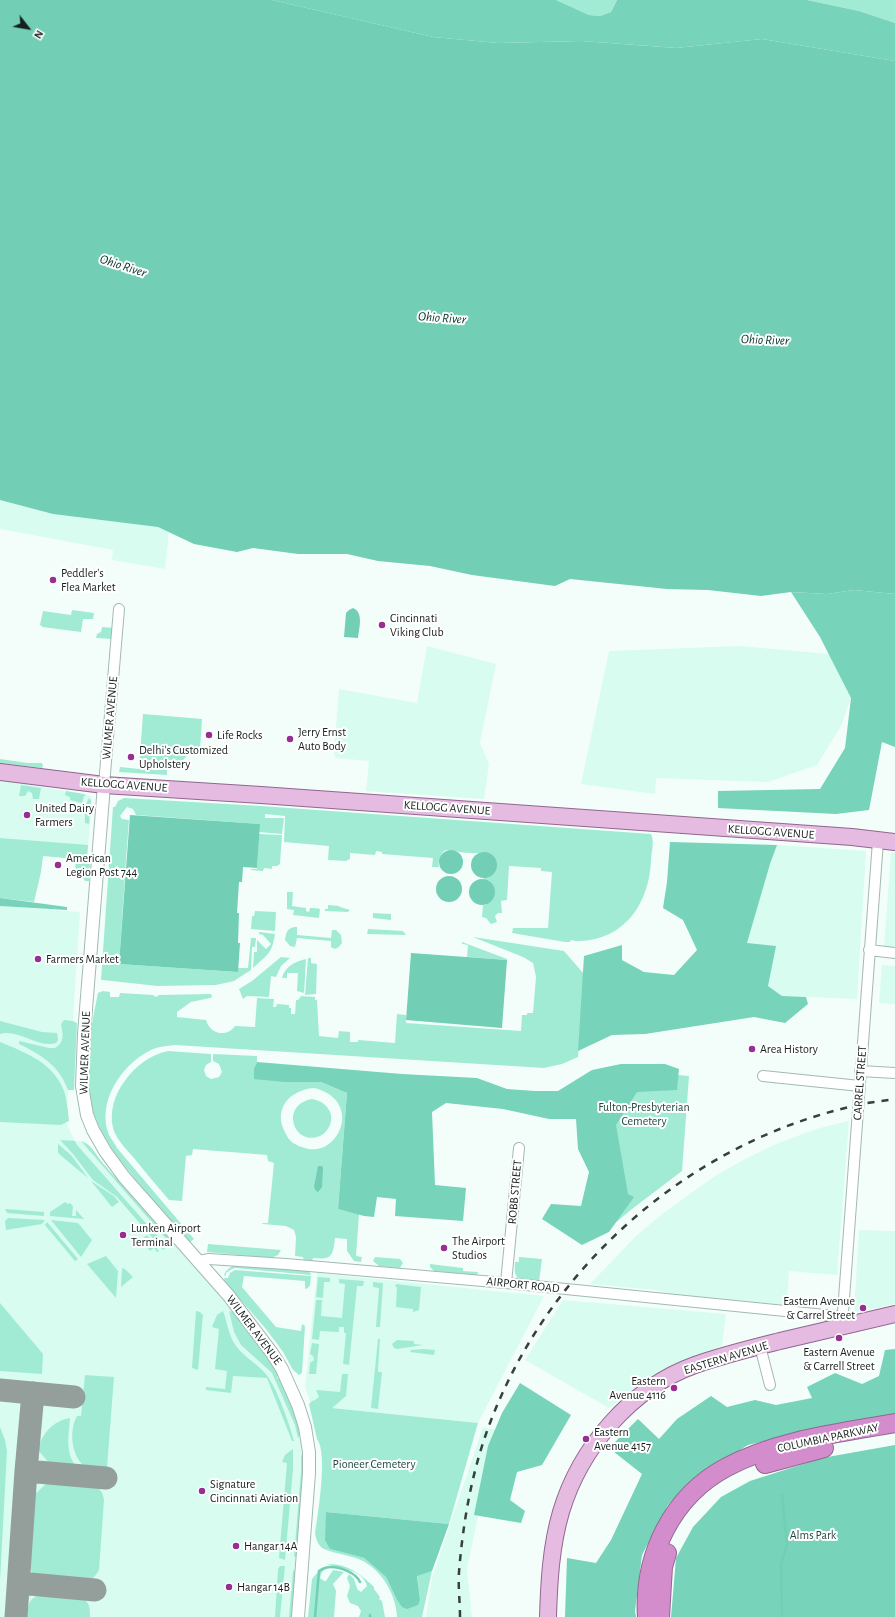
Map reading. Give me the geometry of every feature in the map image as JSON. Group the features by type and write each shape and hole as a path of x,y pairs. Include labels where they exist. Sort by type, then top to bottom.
{"highway":[{"name":"COLUMBIA PARKWAY","path":"647,1617 647,1585 652,1561 662,1535 674,1516 690,1496 707,1480 727,1467 787,1444 895,1423"},
{"name":"COLUMBIA PARKWAY","path":"660,1617 662,1567 669,1547 676,1532 687,1516 700,1501 716,1488 758,1466 788,1457 852,1442 895,1436"}],"main road":[{"name":"KELLOGG AVENUE","path":"0,772 104,785 397,804 852,837 895,842"},
{"name":"EASTERN AVENUE","path":"548,1617 552,1557 561,1511 578,1471 599,1438 616,1418 640,1396 674,1375 695,1365 760,1346 895,1314"}],"street":[{"name":"WILMER AVENUE","path":"119,609 84,1034 82,1086 84,1100 93,1130 105,1151 124,1177 228,1296 272,1353 291,1387 305,1427 310,1473 298,1617"},
{"name":"CARREL STREET","path":"844,1325 843,1312 878,841"},
{"path":"869,950 895,953"},
{"path":"860,1071 895,1073"},
{"path":"763,1076 860,1086"},
{"name":"ROBB STREET","path":"506,1283 519,1148"},
{"name":"AIRPORT ROAD","path":"198,1261 209,1259 286,1264 506,1283 835,1316 844,1325"},
{"path":"760,1346 770,1385"}],"shaded area":[{"path":"0,500 53,514 158,527 169,532 165,569 112,560 113,550 0,529"},
{"path":"427,646 496,664 480,743 489,764 484,799 366,791 369,761 335,758 334,753 339,689 417,703"},
{"path":"740,646 829,654 851,698 841,726 817,765 768,782 656,778 655,794 581,784 609,651"},
{"path":"0,780 89,795 92,798 88,848 0,839"},
{"path":"777,845 866,851 857,999 782,996 768,986 747,943"},
{"path":"891,853 895,853 895,948 884,947"},
{"path":"0,906 80,912 66,1123 75,1141 81,1141 89,1145 101,1161 234,1312 255,1338 279,1375 300,1435 304,1474 292,1617 0,1617"},
{"path":"882,965 895,966 895,1004 879,1003"},
{"path":"849,1121 837,1275 789,1271 787,1305 679,1296 655,1290 590,1284 637,1235 662,1214 715,1176 776,1144 816,1129"},
{"path":"859,1230 895,1231 895,1304 854,1313"},
{"path":"317,1273 544,1296 478,1423 312,1406 305,1387"},
{"path":"563,1300 726,1314 722,1346 663,1370 609,1408 525,1360"},
{"path":"483,1427 496,1430 467,1569 472,1617 426,1617 432,1578"}],"green space":[{"path":"272,0 556,0 589,15 600,16 611,12 617,0 807,0 859,11 895,23 895,61 762,39 676,48 582,41 498,43 433,37"},
{"path":"556,0 617,0 611,12 600,16 589,15"},
{"path":"807,0 895,0 895,23 859,11"},
{"path":"854,590 895,594 895,747 882,742 869,810 836,814 718,808 718,791 820,789 845,748 851,698 820,637 791,592 827,594"},
{"path":"72,610 94,613 93,619 83,619 81,632 42,627 40,625 43,611 71,615"},
{"path":"102,627 114,628 112,639 96,638 97,634 101,632"},
{"path":"143,714 202,719 200,750 187,756 182,761 179,768 167,767 167,775 119,772 120,767 139,769"},
{"path":"0,759 28,763 42,763 43,766 42,768 0,763"},
{"path":"21,785 41,788 39,799 33,799 32,793 28,791 25,796 19,796"},
{"path":"66,791 84,794 86,796 84,796 82,803 70,800 70,797 65,795"},
{"path":"89,798 91,801 89,824 85,823 85,806"},
{"path":"124,798 261,806 651,834 653,844 649,876 645,891 632,916 609,934 595,939 578,941 571,940 570,942 565,942 512,933 513,928 548,928 552,872 541,871 541,868 509,866 507,900 501,901 502,913 498,913 495,916 497,922 491,924 486,918 482,917 483,905 486,905 483,877 491,875 494,872 483,852 472,853 448,850 441,854 439,867 432,867 433,858 382,854 382,852 376,851 375,855 350,853 350,859 346,861 328,860 329,846 284,842 285,816 265,814 265,818 284,818 282,834 259,832 260,824 136,815 133,809 127,807 120,816 122,819 129,820 125,874 119,873 119,877 125,877 119,964 238,972 238,968 248,968 251,938 256,938 255,947 252,947 251,970 234,981 216,985 157,986 101,980 113,807 115,807 118,801"},
{"path":"259,834 282,835 280,864 277,866 272,866 272,869 264,868 263,871 251,870 257,869"},
{"path":"0,838 88,845 87,861 90,862 89,881 85,881 81,874 73,873 73,871 75,871 76,859 43,856 34,902 0,898"},
{"path":"670,842 777,845 747,943 776,946 768,986 782,996 806,997 808,1004 785,1023 754,1017 645,1034 612,1035 578,1051 584,956 622,945 622,960 644,972 674,975 697,950 683,920 663,908 667,882"},
{"path":"287,892 293,892 292,906 306,908 306,911 309,912 310,908 315,908 316,910 316,908 320,909 319,918 293,915 294,910 287,909"},
{"path":"0,898 67,907 67,910 0,906"},
{"path":"328,905 339,906 350,910 348,912 325,911 325,909 328,909"},
{"path":"255,911 276,912 275,931 251,929 252,916 254,916"},
{"path":"373,913 391,914 391,920 373,918"},
{"path":"297,927 297,935 331,938 332,930 336,930 341,935 342,943 339,947 334,949 331,947 331,941 297,938 295,947 290,946 285,940 287,931"},
{"path":"368,929 403,931 406,935 367,934"},
{"path":"259,932 275,934 274,941 268,954 253,968 254,952 257,952 257,940 266,949 271,944 263,935 259,934"},
{"path":"473,937 564,951 584,974 578,1057 562,1064 544,1068 175,1045 151,1050 140,1056 130,1065 114,1085 106,1110 106,1122 109,1135 117,1148 194,1239 190,1242 126,1167 107,1141 99,1127 93,1113 87,1081 88,1048 98,993 103,991 110,992 110,997 119,997 120,993 153,995 156,997 159,995 211,994 212,997 210,998 191,1002 177,1012 177,1017 206,1020 211,1029 219,1033 227,1032 235,1026 255,1027 257,998 274,999 273,1007 276,1007 277,1004 289,1005 289,1008 291,1008 291,1014 295,1014 296,1000 298,1000 301,996 315,997 315,1000 317,1000 319,1036 338,1038 339,1031 350,1032 350,1042 358,1042 358,1040 395,1043 397,1014 406,1015 406,1023 521,1031 522,1015 533,1013 536,977 533,963 523,957"},
{"path":"462,942 507,960 467,957 468,945 462,944"},
{"path":"281,957 290,958 281,966 276,977 271,976 269,997 247,996 243,999 239,989 252,981"},
{"path":"308,958 311,958 311,963 317,964 316,994 305,995"},
{"path":"306,959 304,993 297,991 298,973 287,973 287,978 282,978 288,967 298,961"},
{"path":"64,1020 77,1023 74,1090 68,1090 60,1074 54,1067 35,1052 19,1044 19,1041 55,1048 62,1040 63,1034 61,1024"},
{"path":"0,1021 42,1032 57,1033 58,1040 56,1043 50,1044 14,1034 0,1034"},
{"path":"0,1042 38,1060 53,1073 64,1091 69,1121 61,1125 0,1122"},
{"path":"168,1051 211,1054 211,1062 206,1065 204,1070 206,1076 211,1079 219,1077 222,1072 219,1064 213,1061 213,1054 257,1056 257,1062 254,1068 284,1082 321,1082 347,1093 338,1209 359,1214 356,1256 362,1257 361,1262 354,1261 347,1251 347,1239 335,1238 330,1256 324,1258 313,1258 312,1262 304,1261 303,1257 295,1256 296,1237 294,1230 286,1226 262,1224 268,1223 274,1163 268,1161 267,1155 193,1149 192,1155 186,1156 182,1201 169,1200 116,1136 112,1122 112,1110 118,1092 124,1082 143,1062","holes":["314,1088 330,1095 339,1104 342,1116 341,1128 335,1138 326,1146 315,1149 302,1147 292,1142 287,1136 282,1125 282,1109 285,1103 290,1097 297,1093"]},
{"path":"257,1062 402,1074 477,1078 507,1089 535,1091 558,1091 592,1070 621,1064 665,1064 679,1069 677,1090 637,1092 616,1125 628,1194 634,1197 609,1232 582,1245 542,1219 551,1204 581,1206 589,1172 578,1149 576,1119 549,1119 503,1109 446,1103 432,1112 435,1185 466,1188 463,1221 395,1216 396,1199 377,1197 374,1217 364,1216 338,1209 347,1093 321,1082 284,1082 254,1079 254,1068"},
{"name":"Fulton-Presbyterian Cemetery","path":"602,1068 689,1076 682,1171 601,1235"},
{"path":"312,1099 321,1102 328,1108 331,1120 329,1127 324,1133 320,1136 311,1138 303,1136 297,1131 293,1116 296,1109 302,1103"},
{"path":"60,1140 75,1141 167,1247 163,1250 117,1197 93,1180"},
{"path":"81,1141 88,1144 170,1240 169,1242"},
{"path":"58,1144 71,1155 88,1178 59,1154"},
{"path":"91,1181 114,1196 119,1202 112,1207"},
{"path":"65,1202 68,1204 70,1203 73,1206 72,1216 76,1216 76,1210 84,1219 50,1216 50,1212"},
{"path":"5,1209 44,1212 44,1216 7,1213"},
{"path":"8,1218 45,1220 42,1224 6,1230 5,1221"},
{"path":"51,1220 78,1223 92,1240 81,1257"},
{"path":"47,1222 78,1259 75,1261 45,1225"},
{"path":"147,1235 159,1251 157,1252 154,1248 150,1251 141,1240"},
{"path":"208,1244 281,1250 278,1255 271,1258 207,1252"},
{"path":"106,1256 118,1271 116,1298 87,1264"},
{"path":"375,1257 400,1259 403,1263 400,1268 379,1266 373,1261"},
{"path":"519,1257 542,1259 539,1282 523,1280 517,1277 515,1274 515,1262 519,1262"},
{"path":"430,1264 463,1268 463,1271 478,1272 477,1275 434,1271 430,1267"},
{"path":"232,1266 309,1270 311,1275 235,1268 226,1273 226,1276 224,1275"},
{"path":"122,1268 133,1277 121,1287"},
{"path":"235,1270 311,1276 310,1285 305,1289 305,1281 244,1276 242,1287 276,1327 301,1331 302,1324 305,1326 302,1373 299,1375 293,1370 283,1352 266,1329 225,1282 224,1278 228,1278 230,1273"},
{"path":"318,1277 330,1278 330,1282 324,1282 323,1298 316,1297"},
{"path":"339,1279 364,1281 363,1286 357,1286 349,1365 343,1364 346,1333 344,1333 344,1327 339,1327 339,1332 320,1331 319,1340 312,1339 316,1300 322,1300 321,1316 342,1318 345,1284 339,1283"},
{"path":"373,1282 383,1283 380,1327 376,1327 379,1288 373,1287"},
{"path":"396,1284 421,1287 419,1310 413,1312 413,1309 396,1307"},
{"path":"0,1303 43,1354 42,1374 0,1371"},
{"path":"196,1311 203,1315 198,1370 192,1368"},
{"path":"223,1311 234,1343 240,1351 265,1373 274,1387 286,1415 294,1441 292,1441 267,1378 233,1376 231,1393 206,1390 206,1387 225,1389 227,1371 215,1369 219,1329 212,1327 217,1315"},
{"path":"229,1311 234,1312 266,1353 279,1375 277,1377 278,1379 280,1378 295,1413 300,1435 298,1438 295,1425 272,1373 241,1345 234,1332"},
{"path":"378,1339 380,1339 378,1372 382,1372 378,1409 371,1408"},
{"path":"397,1340 414,1341 414,1344 423,1345 397,1349 394,1348 392,1344"},
{"path":"312,1343 319,1344 316,1374 309,1374 310,1363 314,1360 313,1356 310,1354"},
{"path":"895,1349 895,1415 811,1430 748,1445 696,1477 668,1505 642,1555 635,1611 636,1617 565,1617 567,1558 596,1563 611,1540 642,1474 609,1448 638,1419 659,1439 677,1419 711,1396 727,1407 755,1400 776,1405 812,1398 807,1387 835,1373 862,1384 879,1376 885,1350"},
{"path":"411,1350 435,1350 434,1355 410,1352"},
{"name":"Pioneer Cemetery","path":"342,1374 348,1374 346,1396 332,1408 478,1423 449,1524 326,1512 330,1549 364,1558 386,1577 396,1598 420,1600 417,1575 432,1571 422,1617 397,1617 391,1593 377,1571 363,1561 324,1549 320,1546 317,1540 315,1533 321,1484 322,1457 309,1404 319,1397 316,1390 340,1392"},
{"path":"85,1375 114,1377 107,1467 84,1466 76,1456 74,1449 72,1435 73,1428 77,1416 81,1416"},
{"path":"520,1383 571,1415 542,1465 517,1472 510,1500 525,1511 521,1523 474,1515 488,1446 502,1413"},
{"path":"70,1418 69,1448 75,1465 50,1464 38,1450 42,1438 53,1425"},
{"path":"0,1427 7,1451 0,1581"},
{"name":"Alms Park","path":"895,1445 895,1617 671,1617 676,1558 693,1527 721,1497 750,1481 822,1458"},
{"path":"293,1449 293,1469 285,1560 279,1558 287,1463 282,1462 285,1455"},
{"path":"301,1455 303,1456 304,1474 298,1555 294,1557 301,1471"},
{"path":"48,1482 92,1485 99,1489 102,1494 104,1500 99,1570 91,1579 79,1581 61,1580 43,1577 32,1573 30,1567 34,1495"},
{"path":"326,1512 449,1524 432,1571 417,1576 420,1600 418,1605 407,1609 402,1607 386,1577 364,1558 330,1549 325,1540"},
{"path":"327,1564 347,1567 353,1570 369,1582 380,1597 379,1599 382,1601 385,1617 359,1617 361,1611 358,1606 350,1603 347,1596 350,1586 347,1578 349,1574 352,1576 358,1590 361,1592 367,1586 364,1580 355,1572"},
{"path":"280,1566 285,1566 280,1617 275,1617 278,1569"},
{"path":"326,1568 322,1572 320,1578 324,1581 326,1581 333,1570 344,1572 333,1584 336,1591 334,1617 308,1617 312,1579 317,1573"},
{"path":"293,1570 296,1573 292,1617 289,1617"},
{"path":"38,1595 64,1595 83,1599 89,1605 90,1617 27,1617 29,1604 32,1599"}],"water":[{"name":"Ohio River","path":"0,0 272,0 433,37 498,43 582,41 676,48 762,39 895,61 895,594 854,590 827,594 791,592 761,596 708,590 667,589 570,579 555,586 472,575 430,566 378,561 347,554 298,554 253,548 237,552 194,544 158,527 53,514 0,500"},
{"path":"353,608 359,613 360,617 358,638 344,637 346,613"},
{"path":"130,815 260,824 257,868 243,867 242,882 239,882 237,913 239,913 238,943 240,943 238,972 119,964"},
{"path":"446,850 456,850 463,857 463,867 456,874 446,874 439,867 439,857"},
{"path":"484,852 493,856 497,865 493,874 484,878 475,874 471,865 475,856"},
{"path":"449,876 458,880 462,889 458,898 449,902 440,898 436,889 440,880"},
{"path":"482,879 491,883 495,892 491,901 482,905 473,901 469,892 473,883"},
{"path":"411,953 507,960 502,1028 406,1020"},
{"path":"318,1166 322,1166 323,1168 322,1187 318,1192 314,1187"}],"waterway":[{"path":"782,1495 787,1545 781,1564 782,1617"},
{"path":"315,1617 319,1571 329,1567 339,1568 352,1573 360,1582"}],"taxiway":[{"path":"0,1390 74,1397"},
{"path":"16,1617 33,1393"},
{"path":"26,1471 106,1478"},
{"path":"19,1583 95,1590"}],"railway":[{"path":"460,1617 459,1572 463,1534 473,1478 490,1423 516,1365 549,1311 589,1262 634,1218 684,1180 739,1148 797,1122 858,1105 895,1099"}],"place":[{"name":"Peddler's Flea Market","path":"53,580"},
{"name":"Cincinnati Viking Club","path":"382,625"},
{"name":"Life Rocks","path":"209,735"},
{"name":"Jerry Ernst Auto Body","path":"290,739"},
{"name":"Delhi's Customized Upholstery","path":"131,757"},
{"name":"United Dairy Farmers","path":"27,815"},
{"name":"American Legion Post 744","path":"58,865"},
{"name":"Farmers Market","path":"38,959"},
{"name":"Area History","path":"752,1049"},
{"name":"Lunken Airport Terminal","path":"123,1235"},
{"name":"The Airport Studios","path":"444,1248"},
{"name":"Eastern Avenue & Carrel Street","path":"863,1308"},
{"name":"Eastern Avenue & Carrell Street","path":"839,1338"},
{"name":"Eastern Avenue 4116","path":"674,1388"},
{"name":"Eastern Avenue 4157","path":"586,1439"},
{"name":"Signature Cincinnati Aviation","path":"202,1491"},
{"name":"Hangar 14A","path":"236,1546"},
{"name":"Hangar 14B","path":"229,1587"}]}
